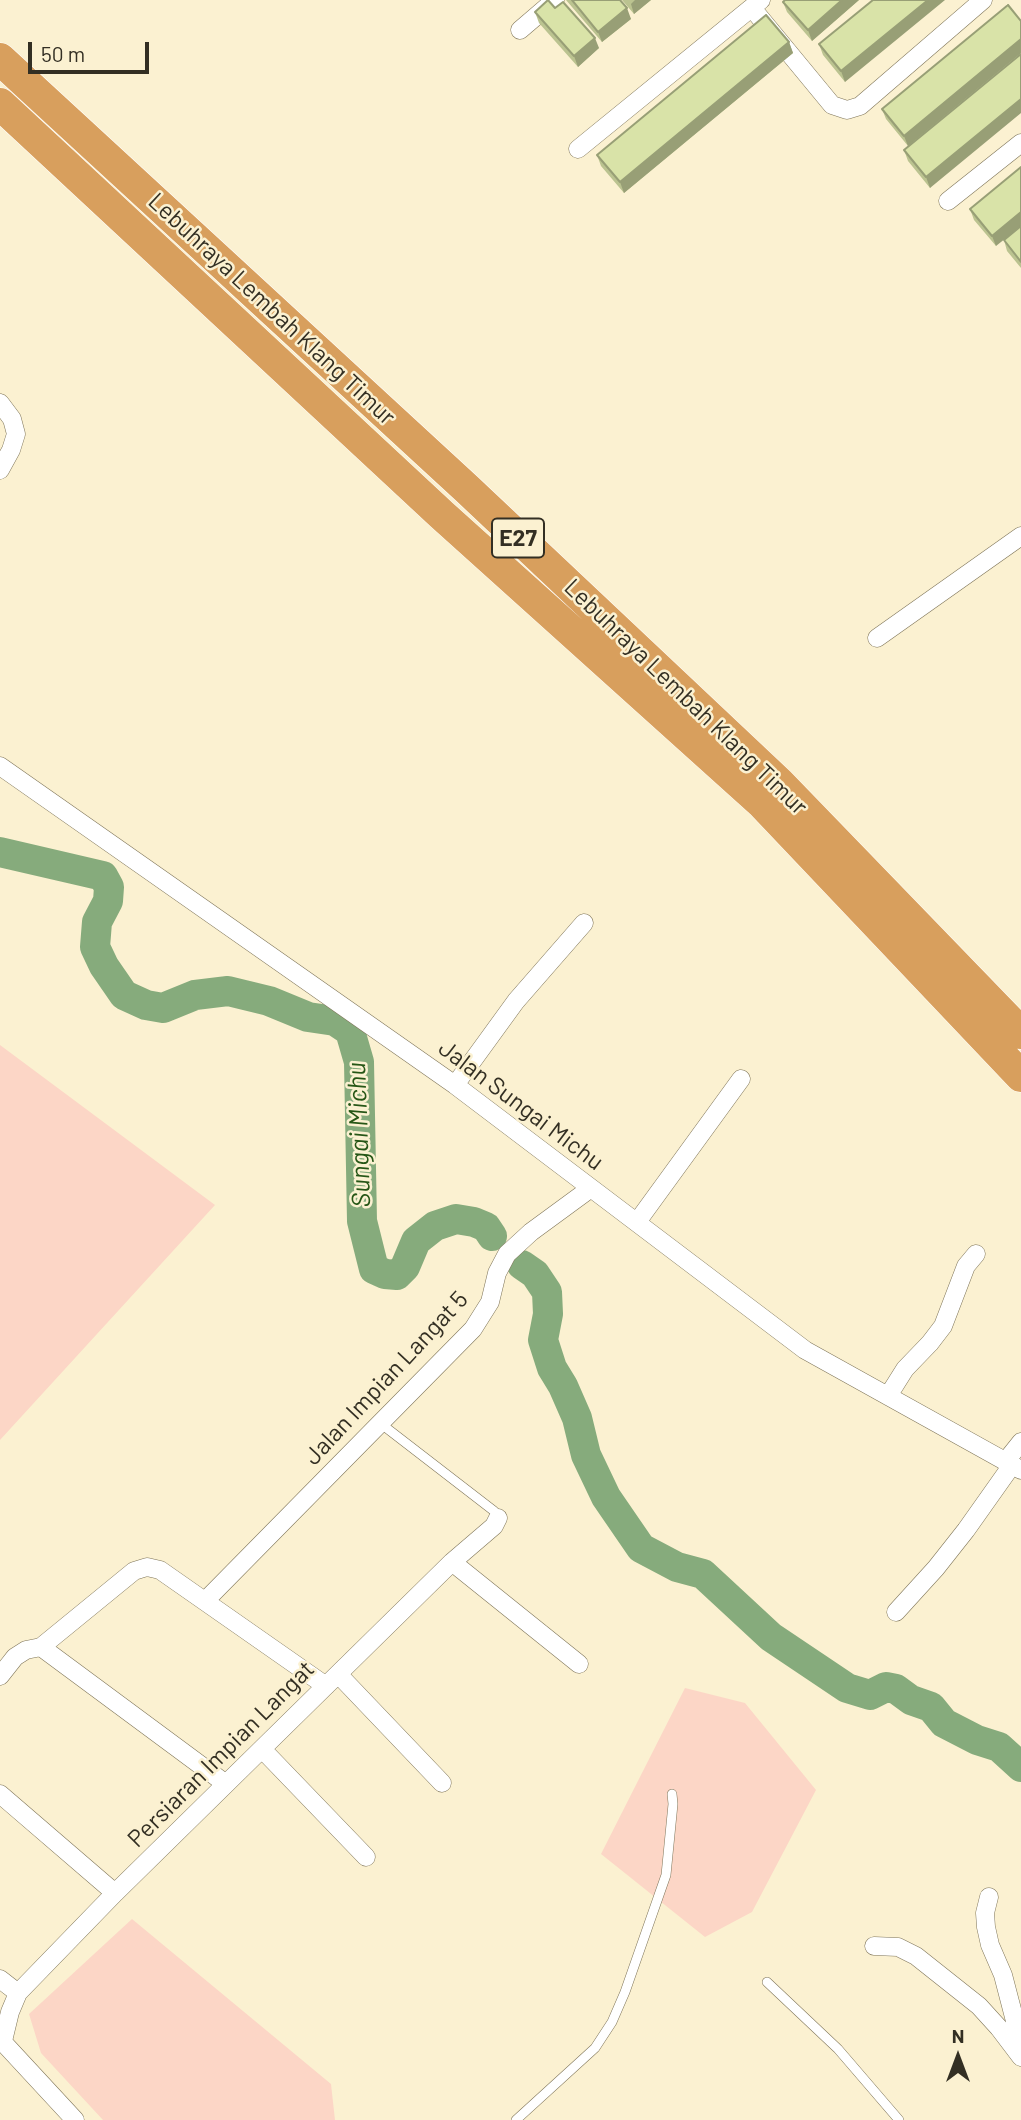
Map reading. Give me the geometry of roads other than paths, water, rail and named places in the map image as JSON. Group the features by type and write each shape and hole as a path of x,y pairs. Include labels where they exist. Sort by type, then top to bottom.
{"highway":[{"name":"Lebuhraya Lembah Klang Timur","path":"0,59 466,488 779,783 1021,1033"},
{"name":"Lebuhraya Lembah Klang Timur","path":"0,104 442,515 761,802 1021,1076"}],"street":[{"path":"520,30 555,0"},
{"path":"578,149 756,4 832,105 846,110 860,106 983,0"},
{"path":"948,201 1021,143"},
{"path":"0,403 12,419 16,433 11,450 0,470"},
{"path":"877,638 1021,536"},
{"name":"Jalan Sungai Michu","path":"0,766 455,1085 805,1350 1012,1466"},
{"path":"455,1085 516,1001 584,923"},
{"path":"637,1222 741,1079"},
{"name":"Jalan Impian Langat 5","path":"205,1601 473,1329 490,1302 497,1273 507,1254 531,1232 592,1188"},
{"path":"888,1396 905,1369 943,1326 966,1266 976,1254"},
{"path":"896,1612 967,1530 1012,1466 1021,1442"},
{"name":"Persiaran Impian Langat","path":"1,2041 18,1993 115,1893 452,1562 494,1526 498,1518"},
{"path":"452,1562 579,1664"},
{"path":"0,1676 15,1657 26,1650 41,1647 134,1571 147,1567 160,1570 332,1680 442,1783"},
{"path":"41,1647 226,1784"},
{"path":"262,1749 366,1857"},
{"path":"0,1794 115,1893"},
{"path":"989,1897 985,1913 986,1927 990,1945 1003,1975 1021,2044"},
{"path":"874,1946 898,1947 916,1956 979,2006 1021,2057"},
{"path":"0,1979 18,1993"},
{"path":"1,2041 75,2120"}],"lane":[{"path":"380,1423 494,1511 498,1518"},
{"path":"516,2120 595,2048 612,2022 666,1875 672,1794"},
{"path":"767,1982 838,2049 899,2120"}],"waterway":[{"name":"Sungai Michu","path":"0,852 103,876 109,887 108,901 97,922 95,947 104,966 124,995 146,1005 163,1008 195,995 228,991 269,1001 308,1017 335,1021 350,1031 359,1062 362,1221 374,1269 397,1275 405,1267 416,1241 435,1226 456,1219 486,1227 492,1236"},
{"name":"Sungai Michu","path":"522,1265 535,1274 547,1292 548,1314 543,1340 552,1368 577,1418 586,1455 606,1497 641,1548 677,1567 703,1574 771,1637 847,1688 870,1695 886,1687 896,1689 911,1700 931,1707 944,1723 977,1740 999,1747 1021,1767"}]}
